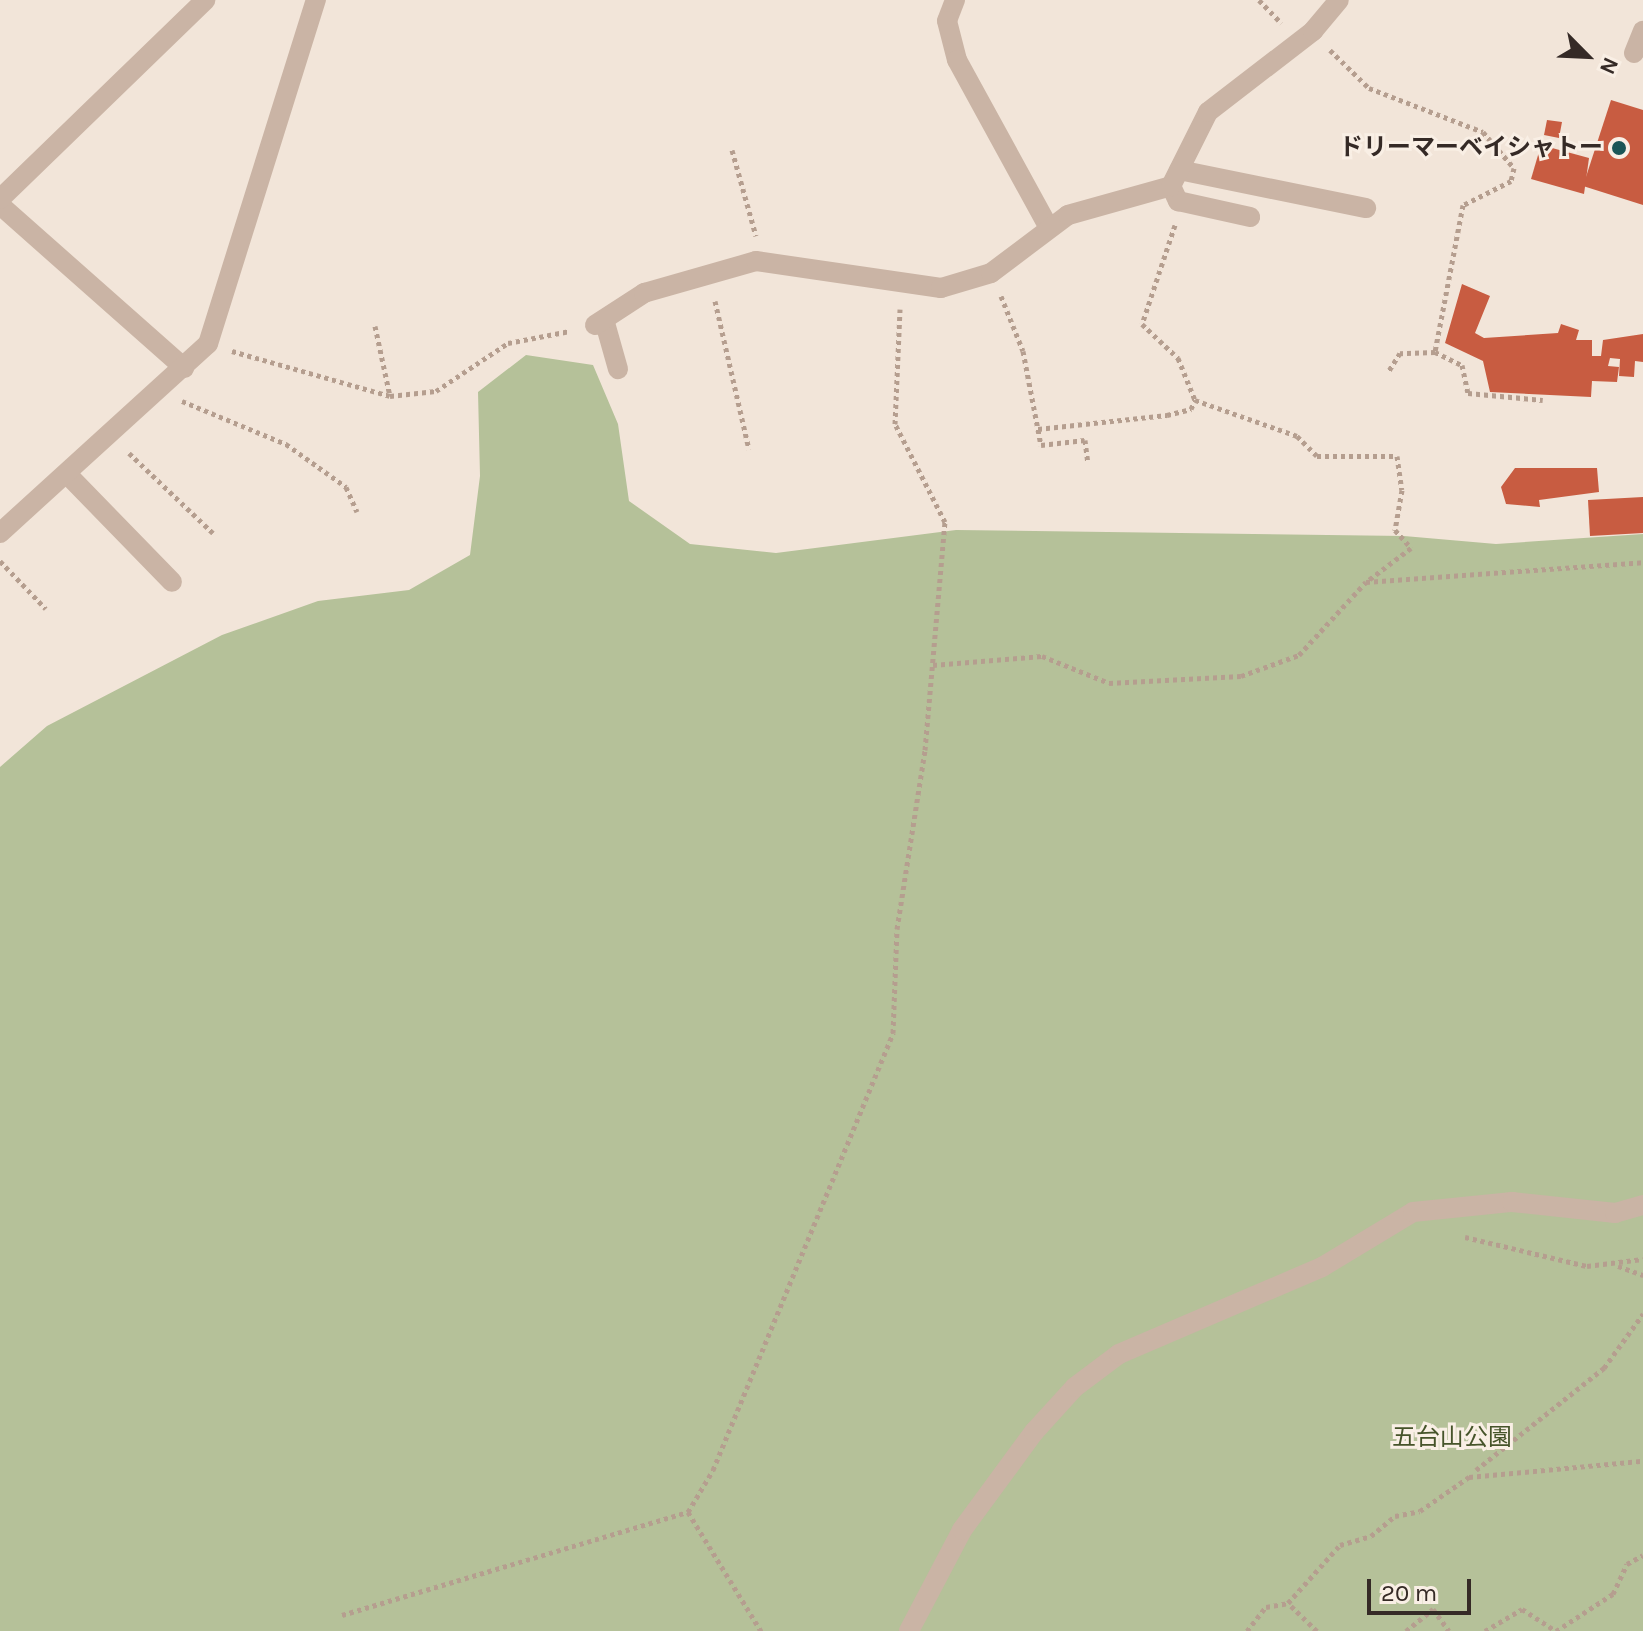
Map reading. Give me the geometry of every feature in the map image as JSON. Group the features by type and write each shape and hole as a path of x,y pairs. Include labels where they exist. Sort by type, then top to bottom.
{"street":[{"path":"0,199 205,0"},
{"path":"0,533 166,387 208,344 316,0"},
{"path":"955,0 947,21 957,60 1048,226"},
{"path":"1250,217 1185,202 1175,178 1208,112 1313,31 1339,0"},
{"path":"1634,53 1643,31"},
{"path":"618,369 600,324 644,293 756,261 941,288 991,273 1048,226 1175,178 1366,208"},
{"path":"0,205 184,368"},
{"path":"68,475 172,582"},
{"path":"909,1631 962,1530 1034,1432 1075,1387 1119,1354 1322,1267 1413,1212 1512,1202 1615,1213 1643,1205"}],"path":[{"path":"1313,31 1369,88 1483,132 1514,168 1511,181 1463,205 1435,352"},
{"path":"732,150 756,228 756,261"},
{"path":"1038,429 1167,415 1191,409 1195,400 1178,358 1142,324 1185,202"},
{"path":"707,273 749,449"},
{"path":"991,273 1023,351 1041,445 1085,440 1088,463"},
{"path":"342,1615 688,1512 713,1470 893,1033 897,929 933,665 945,522 895,424 895,337 906,281"},
{"path":"208,344 390,396 436,391 508,343 600,324"},
{"path":"375,326 390,396"},
{"path":"1388,372 1400,353 1435,352 1462,365 1468,393 1543,400"},
{"path":"166,387 228,426 286,444 346,487 357,512"},
{"path":"933,665 1042,656 1109,683 1241,676 1299,655 1366,582 1411,548 1395,530 1402,490 1397,456 1317,456 1297,436 1195,400"},
{"path":"111,436 213,533"},
{"path":"0,561 46,609"},
{"path":"1366,582 1643,562"},
{"path":"1453,1237 1587,1266 1615,1265 1643,1259"},
{"path":"1615,1265 1643,1275"},
{"path":"1476,1470 1604,1368 1643,1314"},
{"path":"1247,1631 1266,1607 1288,1603 1340,1545 1420,1511 1469,1477 1643,1461"},
{"path":"688,1512 761,1631"},
{"path":"1485,1631 1522,1609 1556,1631 1613,1594 1627,1564 1643,1555"},
{"path":"1288,1603 1317,1631"},
{"path":"1406,1631 1433,1609 1449,1631"}],"green space":[{"name":"五台山公園","path":"526,355 593,365 618,424 629,501 690,544 776,553 956,530 1404,536 1496,544 1643,534 1643,1631 0,1631 0,767 47,726 222,635 318,601 409,590 470,555 480,476 478,392"}],"building":[{"name":"ドリーマーベイシャトー","path":"1611,100 1643,110 1643,205 1583,186"},
{"path":"1547,120 1562,122 1559,138 1544,135"},
{"path":"1541,145 1589,158 1584,194 1531,179"},
{"path":"1462,284 1490,296 1475,333 1484,338 1558,333 1561,324 1579,330 1576,340 1592,340 1592,356 1601,356 1603,340 1643,334 1643,362 1635,361 1634,377 1619,376 1620,359 1610,358 1608,366 1619,367 1617,382 1592,381 1591,397 1490,392 1483,361 1445,343"},
{"path":"1515,468 1597,468 1599,492 1539,500 1540,507 1506,504 1501,487"},
{"path":"1643,497 1643,533 1590,536 1588,500"}],"place":[{"name":"ドリーマーベイシャトー","path":"1619,148"}]}
